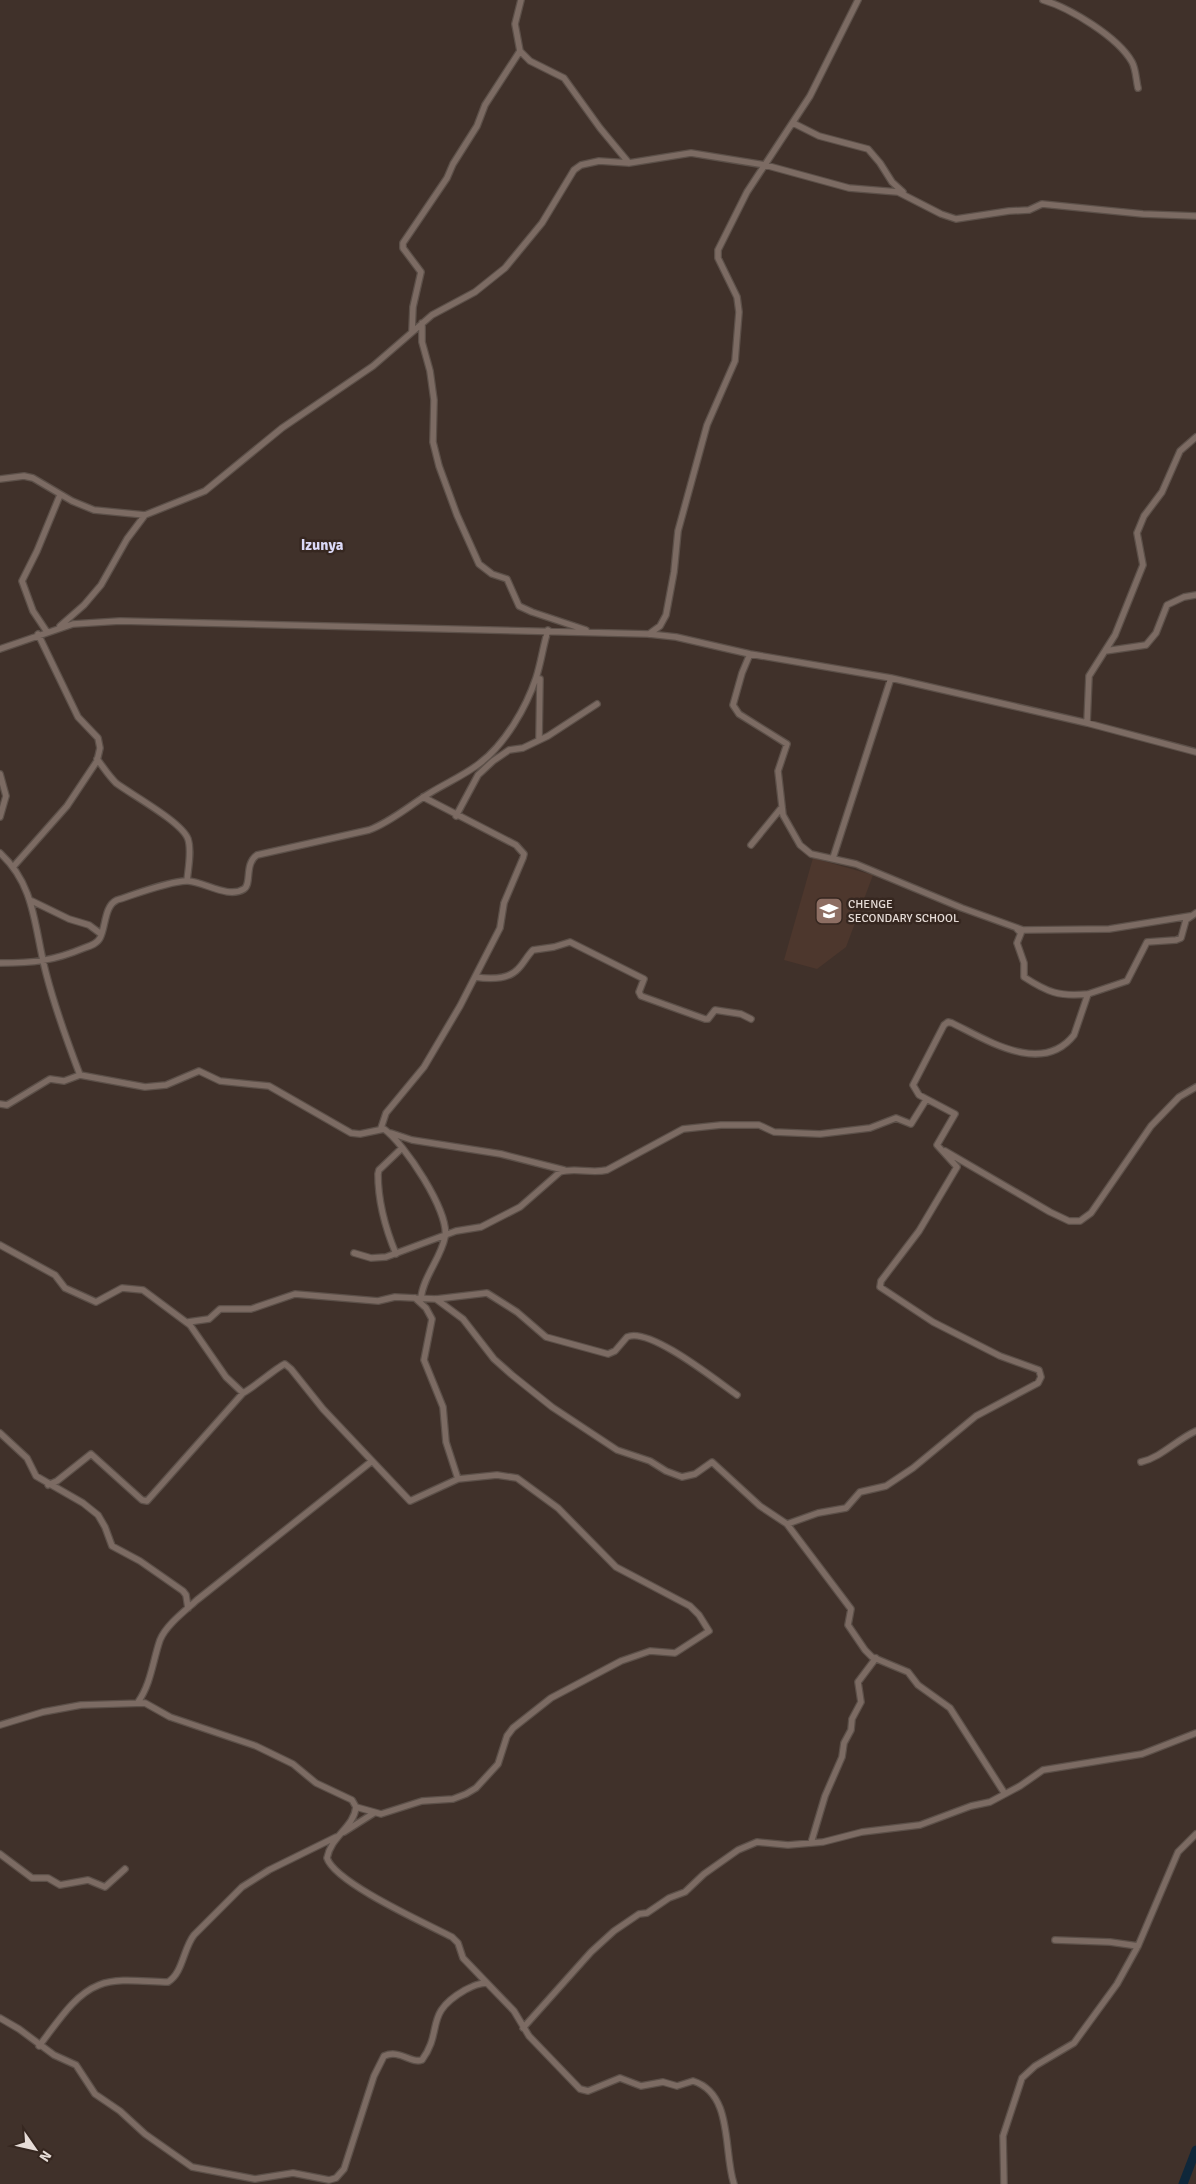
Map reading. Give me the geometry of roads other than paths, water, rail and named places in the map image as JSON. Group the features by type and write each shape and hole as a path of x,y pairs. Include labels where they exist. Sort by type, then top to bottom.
{"street":[{"path":"521,0 515,24 520,51 530,61 564,78 629,164"},
{"path":"649,634 660,626 666,615 674,572 678,532 707,425 735,361 739,312 736,297 718,258 718,250 747,192 810,96 858,0"},
{"path":"1043,0 1063,8 1092,24 1119,48 1132,62 1138,88"},
{"path":"412,331 413,307 421,272 403,248 403,242 447,178 453,164 477,126 485,105 520,51"},
{"path":"793,123 819,136 868,149 892,182 907,195 941,214 956,219 1029,210 1046,204 1143,214 1196,216"},
{"path":"0,479 24,476 33,478 60,494 94,510 145,515 205,491 282,428 373,366 422,322 445,307 475,292 505,268 542,223 567,181 581,165 598,161 629,164 691,153 764,166 850,188 892,191 907,195"},
{"path":"422,322 422,342 430,371 434,400 432,435 434,452 457,515 479,564 492,574 507,579 519,606 595,633"},
{"path":"1087,723 1089,676 1115,635 1142,565 1138,533 1144,516 1162,492 1180,451 1196,437"},
{"path":"47,632 33,611 22,581 37,551 60,494"},
{"path":"58,628 84,605 101,585 127,539 145,515"},
{"path":"1105,651 1146,645 1156,633 1167,605 1184,597 1196,596"},
{"path":"0,649 38,634 73,624 120,621 327,627 548,630 649,634 676,637 750,654 891,678 1087,723 1196,752"},
{"path":"0,963 43,962 64,957 94,944 101,934 110,906 114,901 187,881 228,892 242,890 247,886 251,861 257,855 379,826 479,764 504,738 525,703 536,678 548,630"},
{"path":"13,867 67,806 98,759 100,745 98,738 78,717 38,634"},
{"path":"750,654 742,673 733,706 739,714 787,744 778,771 782,807 786,824 794,832 804,849 811,854 856,864 1017,929 1038,932 1109,929 1190,916 1196,913"},
{"path":"833,858 891,678"},
{"path":"539,740 540,679"},
{"path":"456,816 473,782 486,766 502,754 539,740 597,704"},
{"path":"98,759 105,772 118,784 150,803 186,835 189,846 187,881"},
{"path":"0,774 6,796 0,817"},
{"path":"384,1130 386,1113 424,1067 475,977 500,928 504,903 524,854 516,845 456,816 423,797"},
{"path":"751,845 782,807"},
{"path":"0,853 13,867 32,901 43,962 62,1028 80,1075"},
{"path":"32,901 69,919 89,925 101,934"},
{"path":"1017,929 1021,933 1016,944 1024,963 1024,976 1038,987 1062,996 1088,994 1127,981 1147,942 1181,938 1190,916"},
{"path":"475,977 488,979 510,974 517,970 533,950 554,947 570,942 644,979 639,992 641,996 705,1019 709,1018 715,1010 742,1014 751,1020"},
{"path":"787,1524 818,1513 846,1508 860,1492 886,1486 913,1468 976,1416 1040,1380 1042,1375 1039,1370 1000,1356 933,1322 880,1287 881,1281 919,1232 956,1170 957,1165 938,1148 938,1141 955,1114 926,1100 915,1091 913,1085 938,1036 948,1022 1011,1050 1034,1054 1051,1051 1074,1035 1088,994"},
{"path":"0,1104 7,1105 50,1079 64,1081 80,1075 145,1087 166,1085 199,1071 220,1081 269,1086 351,1133 360,1134 384,1130 412,1140 501,1154 566,1170 597,1172 607,1170 670,1134 700,1126 759,1125 774,1132 813,1135 870,1128 896,1118 911,1124 926,1100"},
{"path":"938,1148 1050,1212 1069,1221 1080,1221 1091,1212 1161,1115 1179,1097 1196,1087"},
{"path":"384,1130 402,1148 420,1171 443,1216 445,1236 418,1298"},
{"path":"396,1254 391,1242 383,1207 378,1174 402,1148"},
{"path":"354,1253 376,1258 396,1254 464,1229 481,1227 520,1206 552,1177 566,1170"},
{"path":"0,1245 55,1275 65,1288 96,1302 122,1288 140,1289 174,1315 188,1322 226,1377 243,1393"},
{"path":"188,1322 209,1319 220,1309 251,1308 294,1294 378,1301 398,1297 436,1299 487,1293 517,1312 546,1337 602,1353 613,1352 630,1335 639,1336 668,1348 737,1395"},
{"path":"418,1298 432,1319 424,1360 443,1407 446,1442 458,1479"},
{"path":"436,1299 463,1319 502,1367 552,1407 591,1434 621,1452 650,1461 677,1476 689,1477 712,1462 760,1506 787,1524 851,1609 848,1625 865,1650 876,1658 908,1672 918,1684 950,1708 1005,1794"},
{"path":"48,1484 62,1478 91,1454 142,1500 147,1501 243,1393 262,1382 278,1366 287,1365 323,1409 411,1501 458,1479 497,1475 517,1478 528,1484 569,1518 616,1567 690,1606 699,1615 708,1631 675,1653 650,1651 621,1661 551,1698 513,1728 507,1736 498,1764 476,1788 466,1794 453,1799 422,1801 381,1814 356,1807"},
{"path":"1141,1462 1158,1456 1177,1441 1196,1431"},
{"path":"0,1434 27,1458 36,1476 48,1484 59,1488 98,1515 103,1522 112,1546 140,1561 183,1591 186,1595 188,1608"},
{"path":"138,1702 145,1691 163,1635 188,1608 372,1461"},
{"path":"811,1843 825,1796 842,1757 844,1743 861,1702 858,1682 876,1658"},
{"path":"0,1725 57,1709 81,1705 117,1705 145,1702 170,1717 256,1746 296,1766 316,1783 352,1800 356,1807 355,1815 336,1837 327,1858 332,1868 377,1899 452,1938 458,1943 463,1958 514,2011 522,2028 576,2086 584,2091 620,2078 641,2086 663,2082 677,2086 693,2081 708,2089 716,2099 722,2115 734,2184"},
{"path":"522,2028 592,1952 618,1927 640,1914 649,1912 669,1898 685,1892 704,1874 738,1850 757,1842 788,1845 811,1843 862,1832 920,1825 971,1806 990,1802 1020,1786 1043,1770 1142,1754 1196,1733"},
{"path":"40,2046 75,2002 97,1986 119,1981 168,1982 172,1980 180,1967 184,1951 190,1939 242,1887 269,1870 336,1837 374,1813"},
{"path":"1004,2184 1003,2136 1022,2078 1035,2066 1074,2043 1117,1984 1138,1946 1178,1852 1196,1834"},
{"path":"0,1854 32,1878 48,1878 60,1886 88,1880 105,1886 125,1869"},
{"path":"1055,1940 1110,1942 1138,1946"},
{"path":"0,2018 19,2029 40,2046 76,2065 95,2094 120,2111 145,2134 192,2168 255,2179 293,2173 333,2180 344,2169 374,2076 384,2056 397,2054 416,2061 422,2060 431,2042 437,2015 443,2006 471,1987 487,1983"}],"waterway":[{"path":"1183,2184 1196,2150"}],"place":[{"name":"CHENGE SECONDARY SCHOOL","path":"829,911"}],"district":[{"name":"Izunya","path":"322,545"}]}
